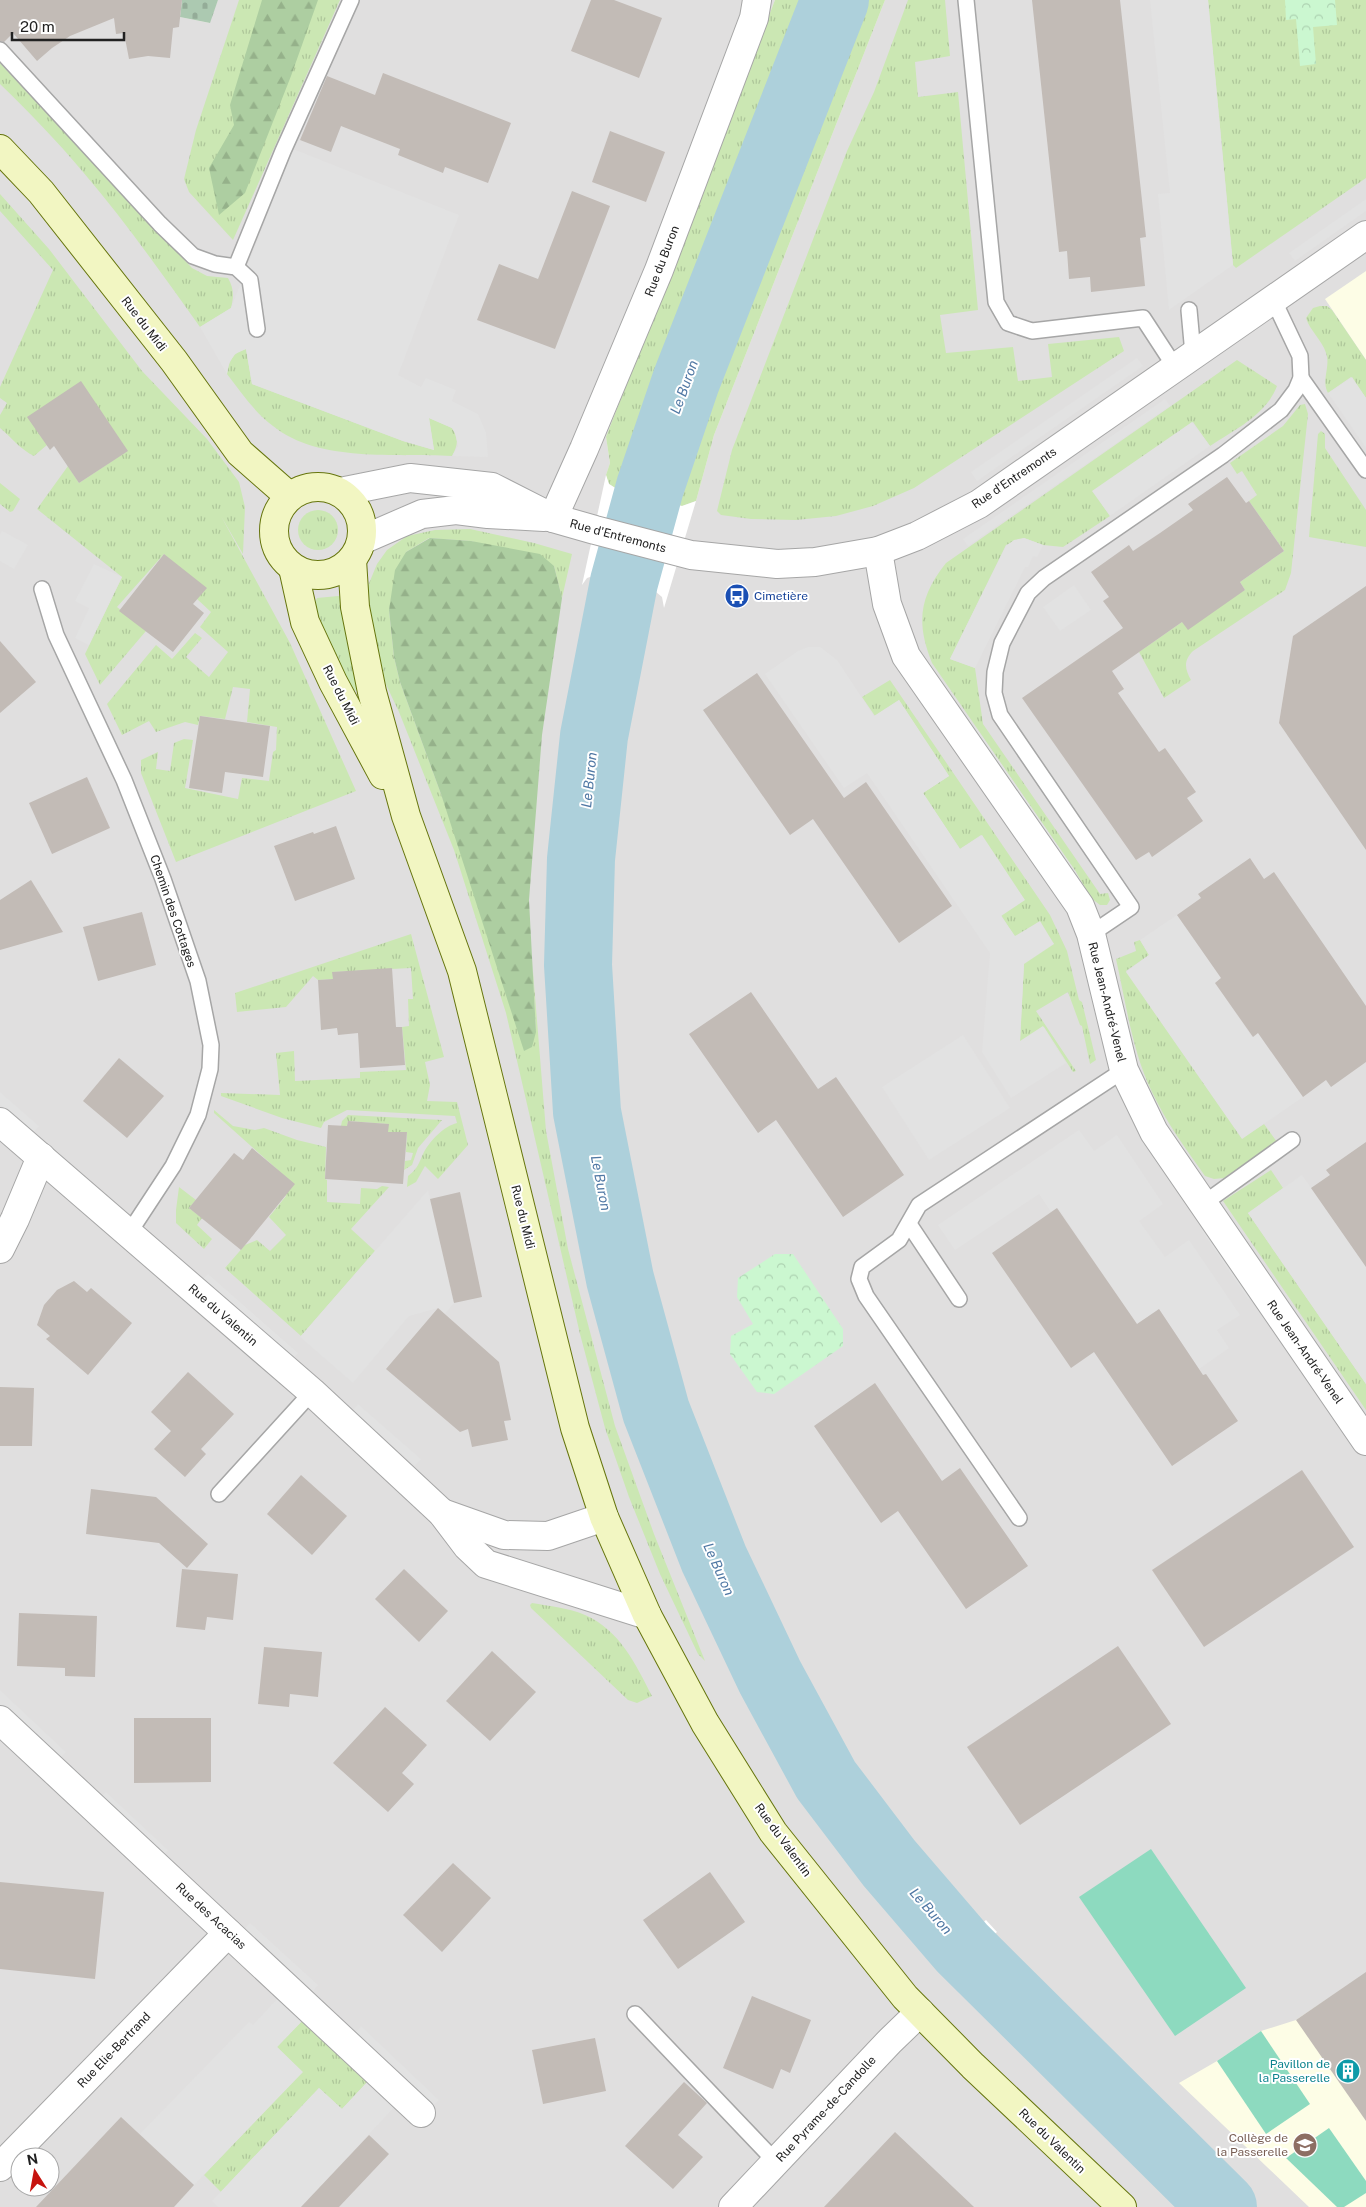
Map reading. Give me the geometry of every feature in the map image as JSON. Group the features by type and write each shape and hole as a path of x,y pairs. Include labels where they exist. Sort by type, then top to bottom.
{"main road":[{"name":"Rue du Midi","path":"0,149 59,215 174,361 240,453 289,496"},
{"path":"314,486 327,487 340,492 351,500 359,512 362,526 357,550 344,567 324,575 314,576 293,568 283,559 276,547 273,533 274,520 280,507 289,496 314,486"},
{"name":"Rue du Midi","path":"357,550 355,607 372,692 406,816 462,971 575,1428 604,1517 647,1616"},
{"name":"Rue du Midi","path":"293,568 305,622 337,689 406,816"},
{"name":"Rue du Valentin","path":"647,1616 705,1724 773,1832 905,1997 1122,2207"}],"street":[{"name":"Rue du Buron","path":"552,518 584,448 659,270 754,18 757,0"},
{"name":"Rue d'Entremonts","path":"340,492 410,478 463,482 492,487 552,518 681,553 745,562 777,564 815,562 878,551 917,536 979,504 1366,235"},
{"name":"Rue d'Entremonts","path":"357,550 422,514 456,510 552,518"},
{"name":"Rue Jean-André-Venel","path":"878,551 887,604 906,656 1080,906 1091,934 1124,1070 1154,1132 1366,1441"},
{"name":"Rue du Valentin","path":"0,1122 312,1392 442,1513 467,1546 486,1564 512,1574 647,1616"},
{"path":"0,1248 15,1219 41,1157"},
{"name":"Rue du Valentin","path":"442,1513 504,1535 522,1536 548,1536 604,1517"},
{"name":"Rue des Acacias","path":"0,1720 421,2113"},
{"name":"Rue Elie-Bertrand","path":"0,2167 228,1933"},
{"name":"Rue Pyrame-de-Candolle","path":"736,2206 890,2041 920,2012"}],"lane":[{"path":"236,267 282,151 351,0"},
{"path":"966,0 996,302 1008,323 1032,330 1143,318 1184,360"},
{"path":"0,50 160,224 193,256 215,264 236,267 250,280 257,329"},
{"path":"1091,934 1131,907 1000,715 994,693 995,672 1002,643 1028,593 1044,578 1223,455 1281,410 1296,390 1301,378 1300,356 1273,299"},
{"path":"1184,360 1189,310"},
{"path":"1301,378 1366,470"},
{"name":"Chemin des Cottages","path":"42,589 56,635 124,780 163,879 198,981 211,1045 210,1069 198,1115 173,1166 129,1233"},
{"path":"1019,1518 866,1296 859,1279 862,1267 899,1240 919,1205 1124,1070"},
{"path":"1203,1204 1292,1140"},
{"path":"909,1224 959,1299"},
{"path":"220,1494 312,1392"},
{"path":"634,2014 776,2162"}],"shaded area":[{"path":"0,0 182,0 180,17 209,23 218,0 775,0 606,437 610,463 606,475 635,493 656,427 822,0 854,0 673,467 696,501 714,435 885,0 1366,0 1366,2207 0,2207"},
{"path":"1150,0 1208,0 1233,265 1169,310 1158,194 1170,193"},
{"path":"293,149 459,215 398,375 421,387 426,378 456,390 452,401 478,414 486,433 488,457 452,456 458,446 452,428 429,418 434,450 403,441 252,384 246,349 235,354 229,363 227,374 200,327 231,308"},
{"path":"1366,199 1366,211 1295,261 1289,253"},
{"path":"1366,271 1366,360 1325,299"},
{"path":"1137,358 1143,366 977,481 971,472"},
{"path":"1352,377 1366,398 1366,448 1328,393"},
{"path":"1165,399 1170,406 968,546 963,539"},
{"path":"1192,422 1210,446 1110,516 1092,491"},
{"path":"2,531 28,545 14,569 0,561 0,535"},
{"path":"1024,538 1043,545 1037,557 1033,556 1028,567 1025,567 975,668 950,659 1006,546 1014,540"},
{"path":"94,564 122,577 89,645 75,638 89,608 75,601"},
{"path":"1074,585 1091,610 1060,631 1043,607"},
{"path":"808,647 820,647 837,660 874,716 899,700 949,776 923,793 960,849 982,835 1025,900 1001,916 1015,936 1040,921 1054,944 1024,964 1020,1041 1043,1026 1066,1063 1011,1098 982,1052 990,953 867,773 844,788 765,674 798,651"},
{"path":"977,729 1076,872 1067,877 969,735"},
{"path":"1177,915 1221,978 1215,983 1252,1037 1258,1033 1303,1097 1242,1139 1126,972 1149,955 1140,940"},
{"path":"963,1035 1010,1108 929,1160 882,1087"},
{"path":"0,1092 39,1126 33,1133 0,1105"},
{"path":"1079,1130 1094,1151 1117,1135 1163,1204 1139,1221 1165,1257 1189,1240 1240,1315 1217,1330 1229,1348 1199,1369 1159,1309 1137,1324 1058,1208 1051,1212 1039,1194 955,1250 938,1225"},
{"path":"1302,1175 1366,1267 1366,1384 1248,1213"},
{"path":"428,1190 454,1303 445,1314 438,1308 409,1316 353,1383 300,1337"},
{"path":"1209,1226 1255,1295 1248,1299 1202,1231"},
{"path":"208,1274 298,1353 292,1360 201,1281"},
{"path":"358,1404 421,1459 415,1466 352,1411"},
{"path":"0,1690 66,1752 58,1760 0,1706"},
{"path":"106,1792 168,1850 162,1857 100,1798"},
{"path":"250,1923 318,1985 311,1994 243,1931"},
{"name":"Collège de la Passerelle","path":"1366,1973 1366,2207 1309,2207 1179,2083 1217,2061 1261,2031 1296,2020"},
{"path":"280,1996 304,2019 277,2047 303,2072 194,2185 140,2134 249,2022 253,2025"},
{"path":"361,2026 439,2100 431,2108 354,2034"},
{"path":"370,2079 397,2104 301,2207 218,2207 212,2201 319,2088 342,2109"}],"green space":[{"path":"182,0 218,0 210,23 180,17"},
{"path":"239,0 340,0 233,240 189,192 184,179 196,130"},
{"path":"262,0 318,0 291,76 245,193 219,215 209,168 234,125 230,105"},
{"path":"775,0 822,0 656,427 635,493 617,489 609,484 606,475 610,463 606,437"},
{"path":"854,0 885,0 714,435 696,501 682,506 663,501 673,467"},
{"path":"908,0 945,0 950,56 915,62 918,97 958,92 978,310 940,315 946,353 1013,347 1018,381 1052,377 1048,344 1119,337 1124,351 914,488 873,506 836,516 796,520 751,519 721,515 717,511 732,450 847,151 874,92"},
{"path":"1208,0 1366,0 1366,178 1236,268 1233,265"},
{"path":"1285,0 1335,0 1337,25 1313,27 1316,64 1300,66 1296,19 1286,20"},
{"path":"0,63 192,268 207,276 228,278 233,293 231,308 200,327 114,209 53,138 0,84"},
{"path":"0,194 49,249 142,371 207,439 239,482 245,507 243,554 221,516 290,643 356,791 176,862 141,773 141,760 158,752 156,769 170,771 174,743 184,739 193,740 185,788 238,799 242,778 269,781 273,752 276,750 277,727 247,722 250,689 233,687 225,719 200,716 198,725 185,722 156,732 149,721 122,735 107,704 156,645 172,659 195,633 202,638 186,657 209,677 228,652 200,627 211,612 197,599 164,554 117,607 146,631 100,685 85,654 122,577 37,509 68,466 79,483 127,451 28,416 47,445 34,456 20,447 0,428 0,415 7,403 0,398 0,387 53,270 0,211"},
{"path":"1327,306 1332,310 1366,360 1366,398 1351,377 1328,393 1325,383 1326,353 1306,318 1313,308"},
{"path":"246,349 252,384 403,441 434,450 429,418 452,428 457,439 452,456 359,454 312,446 292,438 260,415 227,374 232,358 238,352"},
{"path":"1237,360 1277,386 1272,396 1257,414 1210,446 1193,422 1093,491 1110,516 1063,547 1043,545 1024,538 1006,545 950,659 975,668 983,724 1100,894 1108,893 1110,900 1107,905 1100,905 1091,898 1076,872 932,663 922,623 925,599 937,575 946,563"},
{"path":"1305,404 1308,414 1291,573 1285,590 1193,651 1186,662 1187,672 1191,680 1164,698 1139,652 1182,622 1245,590 1240,582 1284,551 1249,501 1257,495 1242,471 1237,474 1230,463 1283,426 1300,405"},
{"path":"1321,431 1325,434 1325,448 1366,510 1366,547 1309,537 1318,434"},
{"path":"0,483 20,499 13,511 10,512 0,504"},
{"path":"314,510 322,510 329,513 335,519 338,530 335,541 329,547 322,550 314,550 307,547 301,541 298,534 298,526 301,519 307,513"},
{"path":"470,529 534,543 572,554 562,598 554,566 471,541 429,538 406,552 389,610 394,657 400,682 441,794 536,1032 532,959 546,1131 568,1249 615,1426 654,1534 705,1661 698,1654 660,1574 629,1497 605,1428 580,1334 506,1013 454,850 399,712 382,676 365,593 377,564 387,550 407,536 435,530"},
{"path":"430,538 471,541 540,554 554,566 562,598 542,735 529,900 536,1032 532,1047 524,1051 441,794 400,682 394,657 389,610 395,570 406,552"},
{"path":"343,597 346,638 358,691 352,690 318,618 314,605 317,598"},
{"path":"890,680 1050,915 1067,951 1096,1060 1090,1064 1082,1026 1068,992 1036,1011 1076,1071 1073,1072 1044,1027 1020,1042 1024,963 1054,943 1015,937 1001,915 1024,900 981,835 960,849 923,793 949,776 899,700 875,716 862,697"},
{"path":"411,934 444,1057 425,1062 430,1085 427,1101 457,1102 468,1145 438,1179 425,1166 416,1182 407,1187 408,1176 416,1168 434,1139 442,1131 457,1123 455,1116 347,1110 324,1122 321,1128 282,1118 221,1096 221,1093 280,1095 276,1053 294,1051 295,1081 360,1078 360,1072 406,1070 402,1027 409,1026 408,999 413,999 411,968 333,972 333,979 318,980 313,976 286,1007 237,1012 235,993"},
{"path":"1140,940 1149,955 1126,971 1242,1138 1264,1124 1277,1142 1224,1178 1214,1179 1205,1176 1164,1114 1152,1092 1139,1060 1116,959 1136,951 1134,942"},
{"path":"214,1110 233,1126 255,1130 264,1128 297,1140 326,1147 325,1179 327,1180 327,1202 360,1204 361,1188 377,1189 382,1186 389,1187 351,1229 375,1251 301,1336 225,1268 245,1245 257,1240 270,1251 286,1235 269,1217 286,1196 269,1182 278,1170 214,1113"},
{"path":"348,1115 442,1120 418,1148 412,1165 404,1170 405,1161 411,1160 413,1153 406,1152 407,1132 388,1132 388,1124 348,1121 347,1127 341,1126 342,1121"},
{"path":"1271,1170 1283,1188 1248,1213 1366,1384 1366,1410 1223,1201"},
{"path":"179,1187 196,1200 189,1208 202,1218 197,1225 212,1239 204,1249 176,1223"},
{"path":"775,1254 793,1254 843,1329 843,1346 774,1394 757,1392 730,1354 731,1336 753,1324 737,1297 738,1278"},
{"path":"532,1603 585,1615 608,1630 626,1650 652,1696 637,1703 628,1700 531,1608 530,1605"},
{"path":"1151,1849 1246,1988 1175,2036 1079,1897"},
{"path":"304,2019 370,2079 342,2109 319,2088 221,2192 204,2175 302,2072 277,2047"},
{"path":"1261,2031 1310,2104 1266,2134 1217,2061"},
{"path":"1329,2128 1366,2181 1366,2193 1344,2207 1337,2207 1286,2158"}],"pier":[{"path":"606,475 609,484 617,489 682,506 696,501 664,608 662,597 656,592 596,575 587,578 582,585"},
{"path":"986,1920 997,1932 944,1977 933,1964"}],"building":[{"path":"0,0 182,0 179,27 173,28 170,58 148,56 129,59 124,33 116,34 114,18 70,36 37,61 13,33 4,42 0,41"},
{"path":"591,0 614,0 662,18 639,78 571,51"},
{"path":"1032,0 1120,0 1146,237 1140,238 1145,286 1091,292 1090,277 1069,279 1067,251 1059,252"},
{"path":"383,73 511,123 488,183 445,167 443,173 398,155 400,149 341,126 331,152 300,140 327,76 375,95"},
{"path":"610,131 665,152 646,202 592,182"},
{"path":"572,191 610,206 555,349 477,320 499,264 538,279"},
{"path":"81,381 128,451 79,483 54,446 50,450 27,417"},
{"path":"1227,477 1246,503 1249,501 1284,551 1240,582 1245,590 1188,630 1182,622 1112,671 1124,689 1118,693 1159,752 1165,748 1196,792 1187,798 1203,821 1152,857 1149,852 1136,860 1022,698 1123,628 1103,601 1109,597 1091,572 1129,545 1133,551 1193,510 1188,504"},
{"path":"164,554 207,588 193,604 204,613 173,652 119,611"},
{"path":"1366,586 1366,850 1279,723 1293,636"},
{"path":"0,641 36,682 0,713"},
{"path":"757,673 844,798 866,782 952,906 899,943 813,819 790,835 703,710"},
{"path":"200,716 270,726 263,777 225,772 222,793 189,788"},
{"path":"87,777 110,828 52,854 29,803"},
{"path":"336,826 355,879 295,901 274,846"},
{"path":"1250,858 1264,879 1274,872 1366,1006 1366,1062 1331,1087 1326,1080 1303,1097 1258,1033 1253,1037 1215,983 1221,978 1177,915 1201,898 1198,894"},
{"path":"31,880 63,932 0,950 0,900"},
{"path":"142,912 156,965 98,981 83,927"},
{"path":"392,968 396,1027 402,1027 405,1065 360,1068 358,1033 338,1035 337,1028 321,1030 318,980 333,979 332,972"},
{"path":"751,992 818,1089 836,1077 904,1175 843,1217 776,1120 758,1133 689,1034"},
{"path":"119,1058 164,1096 127,1138 83,1101"},
{"path":"348,1121 389,1124 388,1132 407,1132 403,1184 325,1179 328,1125 347,1126"},
{"path":"1366,1142 1366,1267 1311,1188 1330,1175 1326,1170"},
{"path":"252,1148 295,1184 241,1250 189,1208 234,1153 243,1160"},
{"path":"460,1192 482,1297 454,1303 430,1199"},
{"path":"1057,1208 1137,1324 1159,1309 1203,1375 1206,1374 1238,1421 1172,1466 1094,1352 1071,1368 992,1253"},
{"path":"74,1281 87,1292 91,1288 132,1323 88,1375 46,1339 50,1336 37,1325 44,1305 57,1290"},
{"path":"438,1308 499,1362 511,1420 504,1421 508,1440 472,1447 468,1429 460,1432 386,1369"},
{"path":"188,1372 234,1414 201,1449 206,1454 185,1477 154,1449 171,1431 151,1412"},
{"path":"875,1383 942,1481 960,1468 1028,1566 966,1609 898,1511 881,1523 814,1426"},
{"path":"0,1387 34,1388 32,1446 0,1446"},
{"path":"1302,1470 1354,1547 1204,1647 1152,1570"},
{"path":"301,1475 347,1516 312,1555 267,1514"},
{"path":"91,1489 156,1497 208,1544 187,1568 159,1543 86,1534"},
{"path":"182,1569 238,1574 233,1620 207,1617 205,1630 176,1627"},
{"path":"404,1569 448,1611 419,1642 375,1599"},
{"path":"19,1613 97,1616 95,1677 65,1676 65,1668 17,1666"},
{"path":"1118,1646 1171,1724 1020,1825 967,1747"},
{"path":"264,1647 322,1652 318,1697 290,1694 289,1707 258,1704"},
{"path":"492,1651 536,1692 490,1741 446,1701"},
{"path":"385,1707 427,1745 402,1773 414,1784 388,1812 333,1763"},
{"path":"134,1718 211,1718 211,1782 134,1783"},
{"path":"453,1863 491,1898 442,1952 403,1915"},
{"path":"710,1872 745,1922 678,1969 643,1920"},
{"path":"0,1882 104,1892 95,1979 0,1969"},
{"name":"Pavillon de la Passerelle","path":"1366,1972 1366,2121 1296,2020"},
{"path":"752,1996 811,2020 790,2073 781,2069 773,2089 723,2068"},
{"path":"595,2038 606,2091 543,2104 532,2050"},
{"path":"684,2082 707,2103 678,2135 703,2157 673,2189 625,2146"},
{"path":"121,2117 194,2185 174,2207 36,2207 45,2197 60,2197 60,2182"},
{"path":"895,2132 974,2207 824,2207"},
{"path":"369,2135 389,2154 339,2207 301,2207"}],"waterway":[{"name":"Le Buron","path":"835,0 686,381 650,487 624,582 594,736 581,859 578,965 587,1112 620,1279 656,1411 714,1559 770,1677 826,1780 889,1863 962,1948 1223,2207"}],"place":[{"name":"Cimetière","path":"737,596"},
{"name":"Pavillon de la Passerelle","path":"1348,2071"},
{"name":"Collège de la Passerelle","path":"1305,2145"}]}
